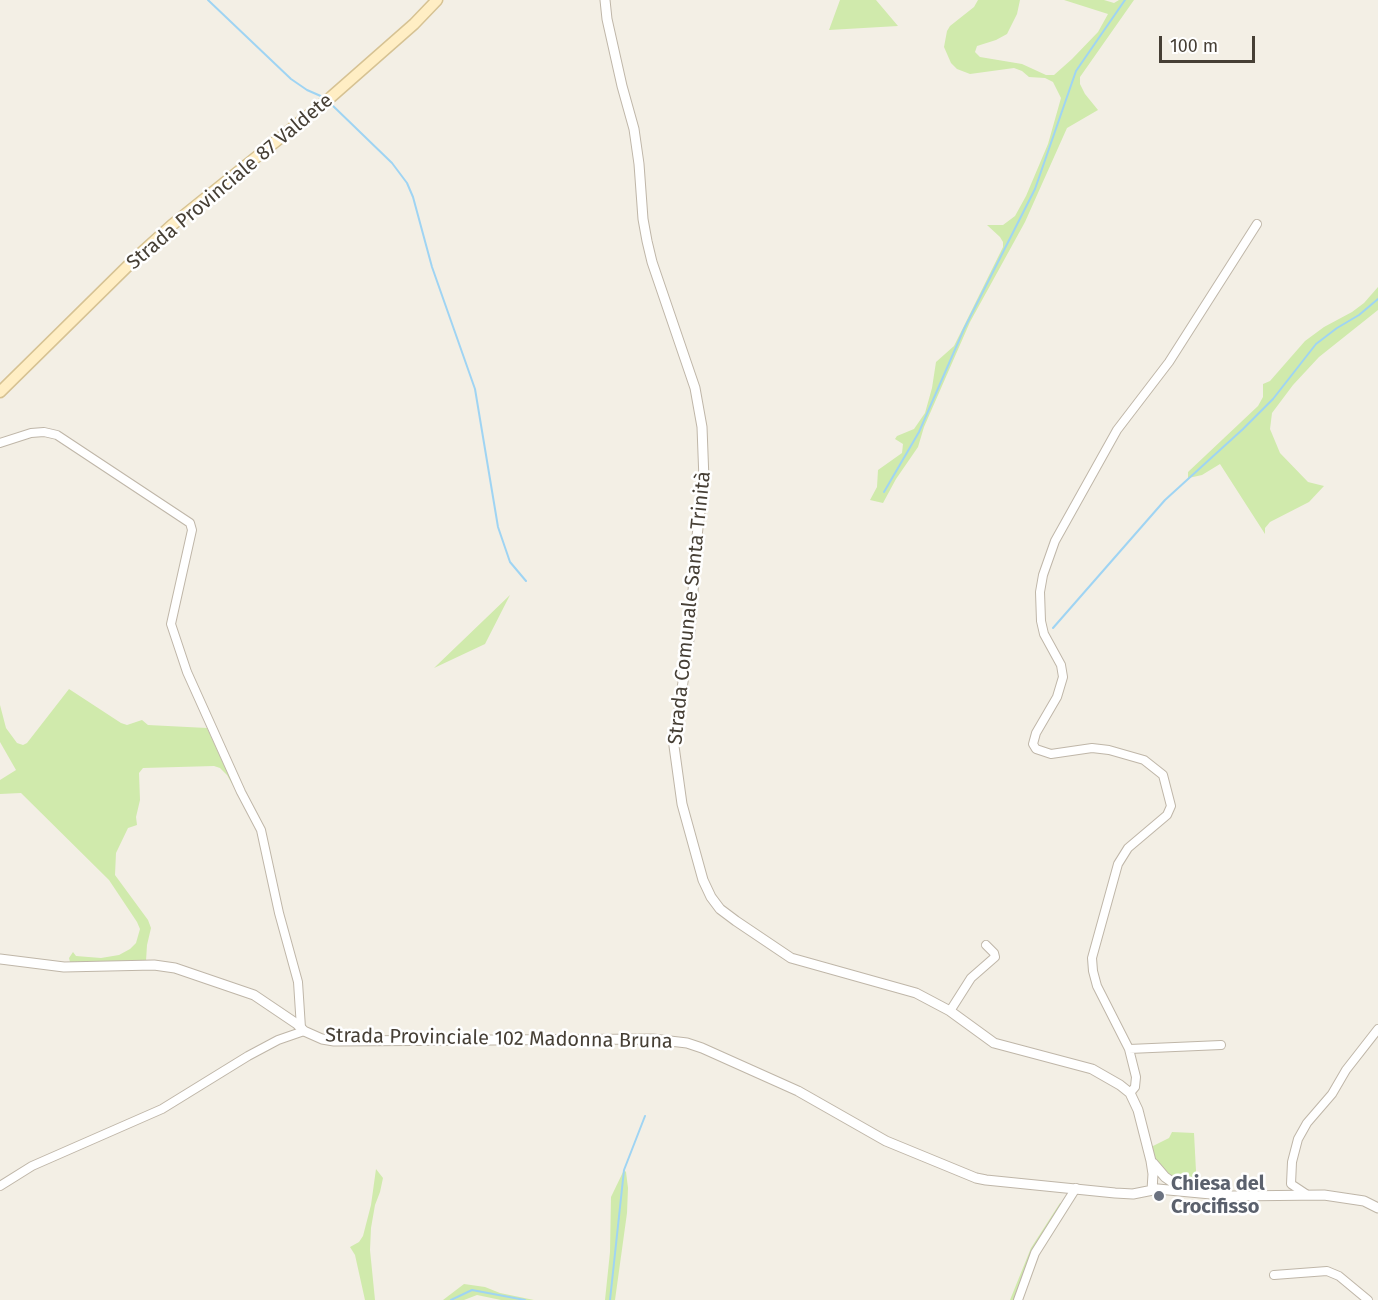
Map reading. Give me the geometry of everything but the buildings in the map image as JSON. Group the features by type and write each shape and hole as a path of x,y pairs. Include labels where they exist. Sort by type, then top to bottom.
{"main road":[{"name":"Strada Provinciale 87 Valdete","path":"0,392 172,225 371,63 437,0"}],"street":[{"name":"Strada Comunale Santa Trinità","path":"605,0 622,86 634,129 647,241 695,388 702,427 704,480 697,536 690,632 674,746 682,804 711,897 720,909 791,958 916,993 950,1011 994,1042 1092,1069 1130,1093"},
{"path":"1152,1190 1151,1161 1138,1110 1130,1093 1135,1087 1136,1077 1129,1049 1097,986 1092,958 1118,864 1137,838 1171,810 1170,800 1163,774 1144,760 1109,750 1092,748 1051,754 1036,749 1033,740 1057,697 1063,676 1061,666 1044,634 1040,592 1043,575 1055,541 1117,430 1169,362 1257,224"},
{"path":"0,443 31,433 45,432 57,435 190,523 192,530 171,624 187,672 241,792 261,830 297,982 303,1030 248,1056 162,1109 32,1166 0,1186"},
{"path":"950,1011 971,978 995,957 986,945"},
{"name":"Strada Provinciale 102 Madonna Bruna","path":"0,959 64,967 154,965 175,968 254,995 303,1030 322,1040 359,1042 653,1039 679,1041 702,1048 798,1091 886,1141 976,1178 1132,1194 1164,1189 1232,1196 1306,1194 1346,1197 1364,1201 1378,1208"},
{"path":"1306,1194 1293,1186 1290,1178 1298,1139 1307,1123 1332,1094 1346,1070 1378,1029"},
{"path":"1129,1049 1221,1045"},
{"path":"1151,1161 1165,1176 1187,1192"},
{"path":"1153,1174 1164,1189"},
{"path":"1164,1189 1165,1176"},
{"path":"1018,1300 1035,1253 1076,1188"},
{"path":"1274,1275 1327,1271 1339,1276 1368,1300"}],"green space":[{"path":"840,0 876,0 898,26 829,30"},
{"path":"978,0 1020,0 1017,14 1007,34 977,46 975,52 980,57 1022,64 1046,75 1054,75 1098,32 1108,14 1064,0 1104,0 1114,3 1119,0 1134,0 1080,77 1080,84 1085,94 1098,110 1067,128 1025,222 970,322 924,427 918,447 883,503 870,500 877,487 878,470 902,453 903,444 895,439 914,429 925,413 936,362 954,346 1003,247 1000,237 987,225 1003,225 1015,216 1048,144 1061,98 1053,82 1045,78 1029,77 1014,68 970,74 957,69 951,63 944,47 947,31 974,7"},
{"path":"1378,287 1378,310 1319,357 1293,385 1272,413 1270,429 1280,453 1308,482 1324,486 1309,502 1270,522 1265,528 1265,534 1220,464 1202,475 1188,478 1188,472 1258,406 1263,397 1263,384 1270,381 1305,341 1324,327 1352,312 1364,303"},
{"path":"510,595 485,644 434,668"},
{"path":"69,689 127,725 142,720 148,725 207,728 235,789 227,775 214,766 143,768 139,773 140,800 136,817 137,825 128,828 116,853 115,875 148,920 151,928 146,961 70,962 69,958 73,952 76,956 101,958 119,955 136,943 140,929 109,880 21,793 0,794 0,780 16,770 0,742 0,705 6,728 17,743 23,745 27,743"},
{"path":"1172,1132 1194,1133 1197,1190 1191,1190 1167,1175 1156,1160 1153,1146 1169,1138"},
{"path":"376,1169 383,1178 371,1228 370,1250 375,1300 365,1300 355,1255 350,1247 359,1242 363,1236 371,1205"},
{"path":"624,1170 628,1188 627,1213 615,1300 605,1300 610,1252 611,1197"},
{"path":"1060,1203 1063,1204 1025,1268 1015,1300 1010,1300 1031,1248"},
{"path":"464,1284 534,1300 501,1300 477,1295 464,1300 443,1300"}],"waterway":[{"path":"208,0 291,79 323,97"},
{"path":"884,492 919,432 964,329 1035,189 1076,71 1125,0"},
{"path":"330,103 392,163 407,183 413,197 432,267 475,389 498,527 510,562 526,581"},
{"path":"1053,628 1165,500 1273,399 1316,344 1378,299"},
{"path":"610,1300 624,1170 645,1116"},
{"path":"451,1300 472,1290 525,1300"}],"place":[{"name":"Chiesa del Crocifisso","path":"1159,1196"}]}
